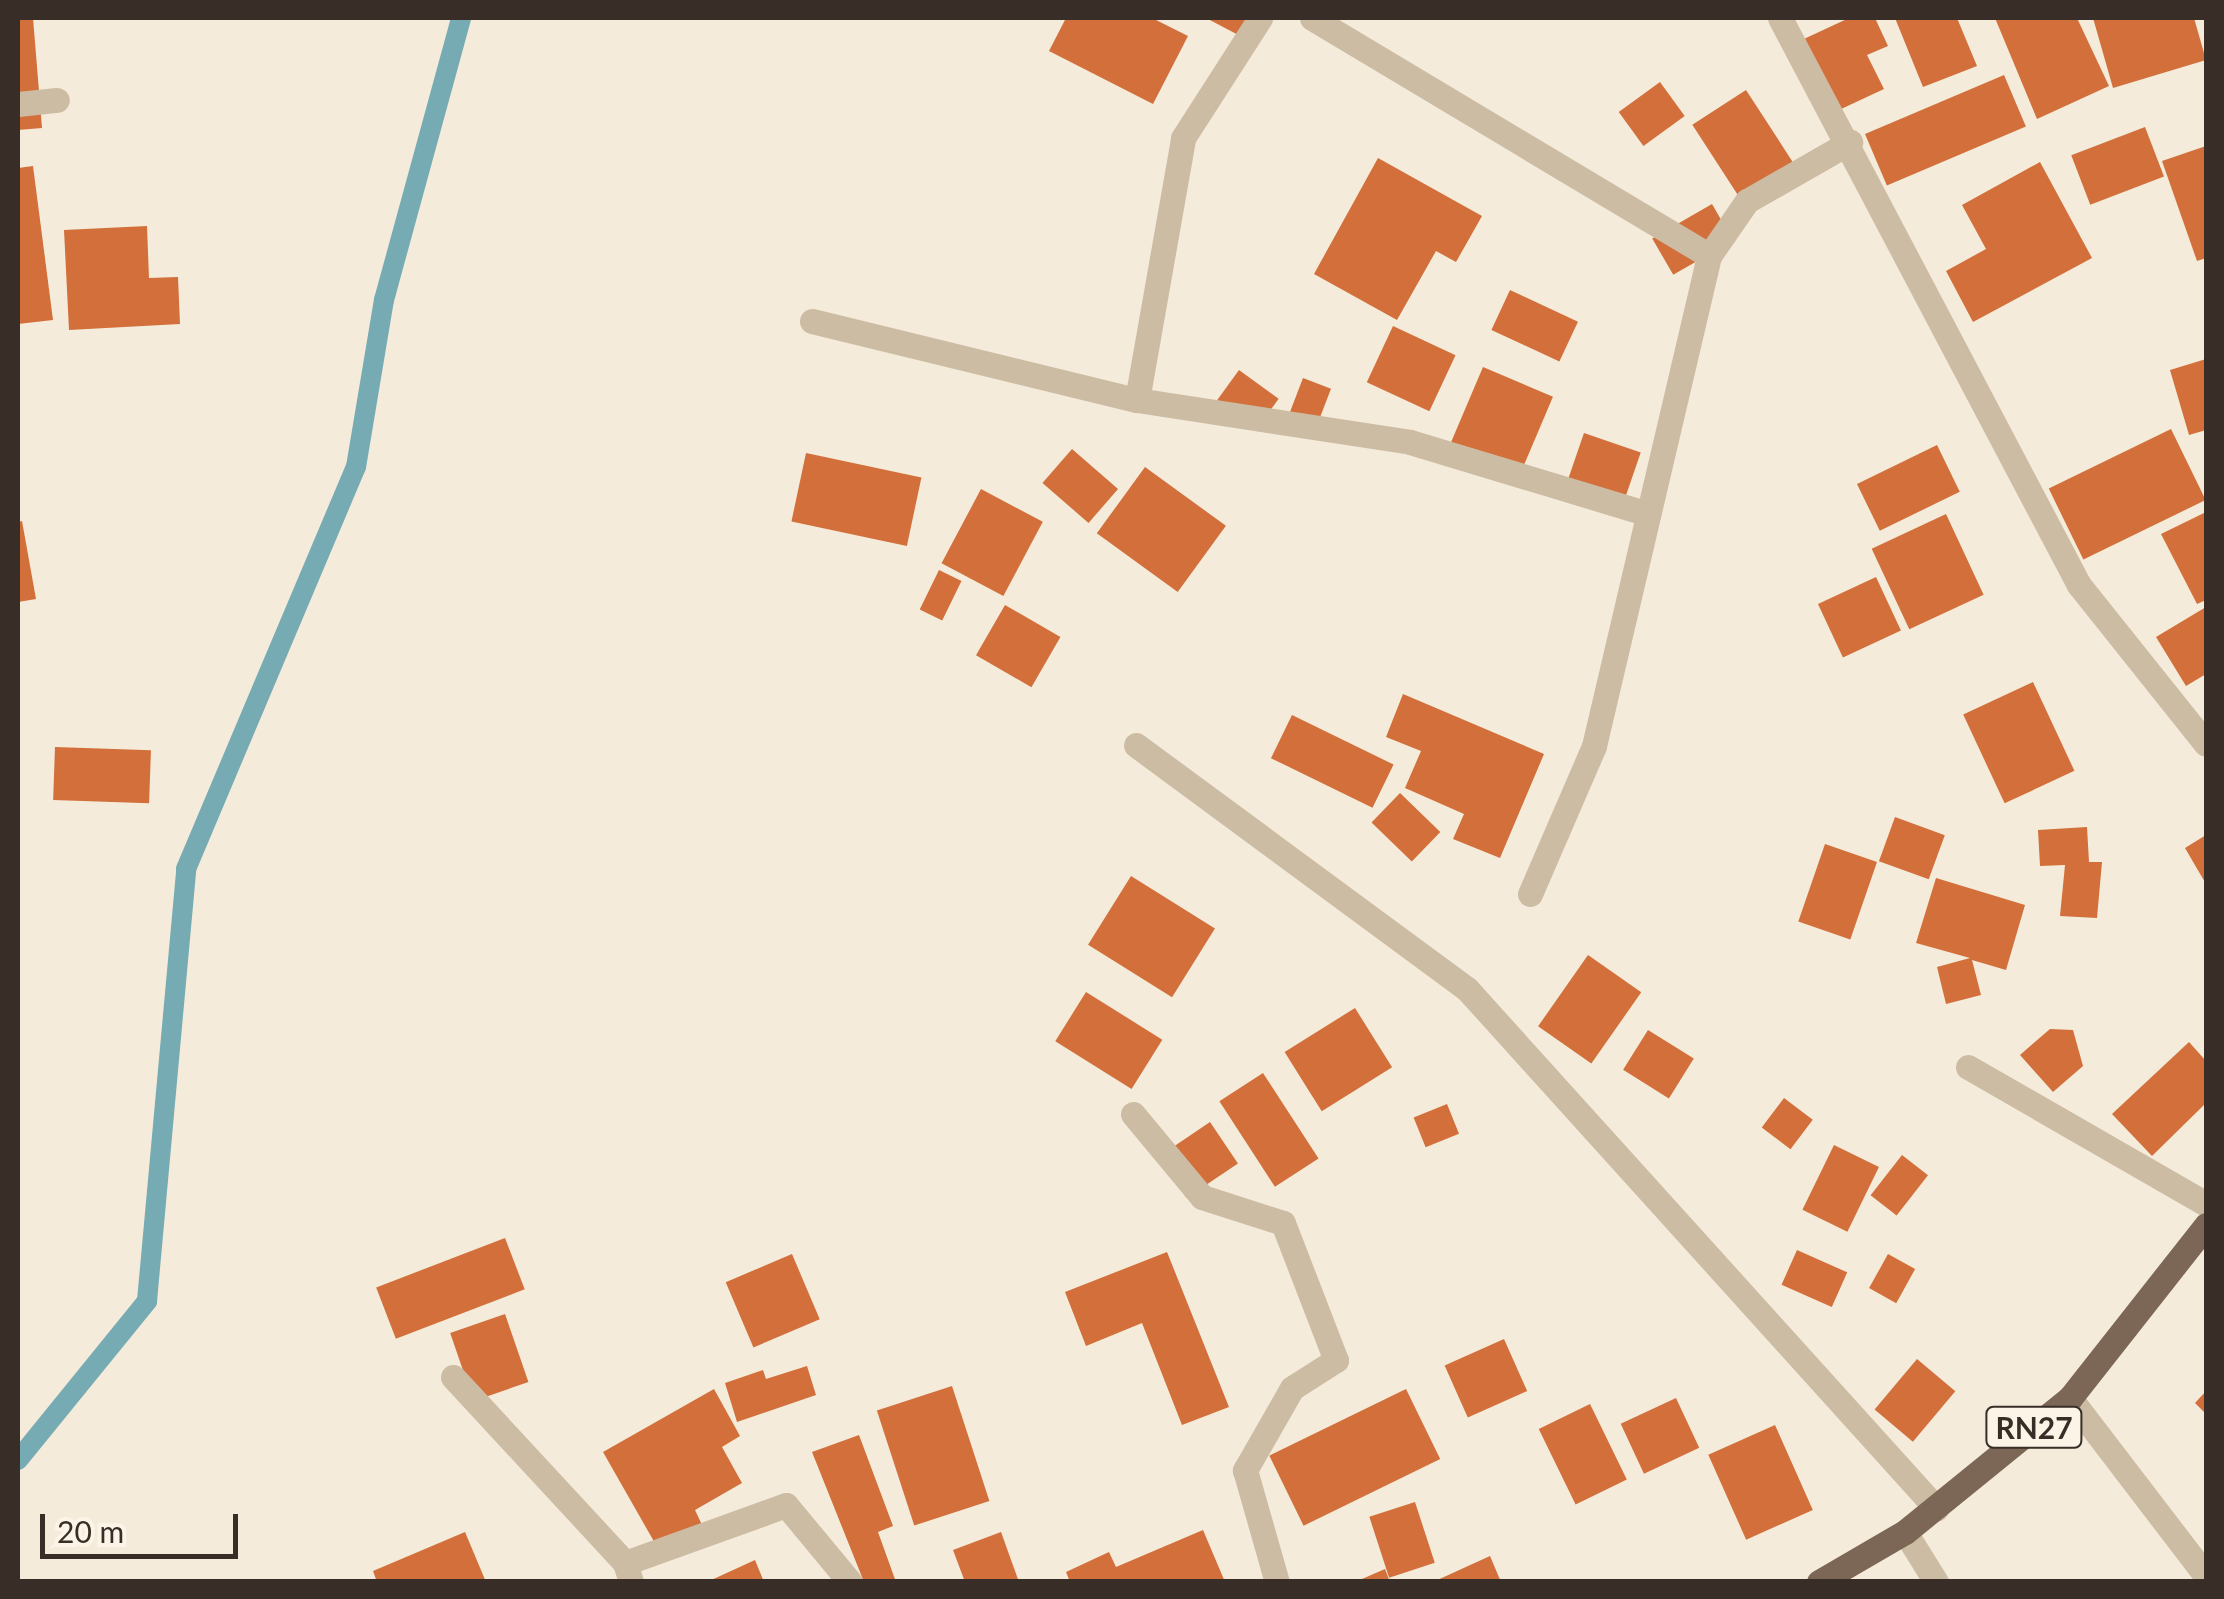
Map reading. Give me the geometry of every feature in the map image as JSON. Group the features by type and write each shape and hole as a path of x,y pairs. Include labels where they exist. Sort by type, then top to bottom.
{"main road":[{"name":"RN27","path":"1818,1582 1905,1532 2070,1398 2206,1225"}],"street":[{"path":"1137,400 1183,138 1260,18"},
{"path":"1312,18 1710,256"},
{"path":"1780,18 1850,142 2080,585 2206,744"},
{"path":"18,104 57,100"},
{"path":"1530,894 1594,746 1710,256 1747,202 1850,142"},
{"path":"812,320 1137,400 1410,442 1648,514"},
{"path":"1136,745 1467,990 1936,1508"},
{"path":"1968,1067 2206,1204"},
{"path":"1133,1114 1202,1197 1283,1223 1336,1360 1292,1388 1246,1470 1277,1582"},
{"path":"453,1377 628,1572 786,1504 850,1582"},
{"path":"2070,1398 2206,1576"},
{"path":"1905,1532 1936,1582"}],"building":[{"path":"18,18 33,18 42,128 18,130"},
{"path":"1066,18 1152,18 1188,36 1153,104 1049,51"},
{"path":"1206,18 1257,18 1246,39"},
{"path":"1849,18 1875,18 1888,46 1867,55 1884,89 1824,117 1791,45"},
{"path":"1895,18 1957,18 1977,66 1923,87"},
{"path":"1995,18 2077,18 2109,86 2037,119"},
{"path":"2093,18 2194,18 2206,60 2113,88"},
{"path":"2004,75 2026,127 1887,186 1865,134"},
{"path":"1660,82 1685,116 1643,146 1619,112"},
{"path":"1746,90 1793,162 1739,197 1692,125"},
{"path":"2145,127 2164,176 2090,205 2071,155"},
{"path":"2206,146 2206,258 2197,261 2162,161"},
{"path":"1378,158 1482,216 1456,262 1436,251 1397,320 1314,274"},
{"path":"2040,162 2092,258 1973,322 1946,271 1986,249 1962,205"},
{"path":"33,166 53,320 18,324 18,168"},
{"path":"1712,204 1733,240 1673,275 1652,238"},
{"path":"147,226 149,278 178,277 180,324 69,330 64,230"},
{"path":"1510,290 1578,322 1559,362 1491,330"},
{"path":"1393,326 1456,355 1429,411 1367,382"},
{"path":"2206,359 2206,430 2189,435 2170,370"},
{"path":"1483,367 1553,397 1515,486 1445,456"},
{"path":"1239,370 1279,399 1257,429 1217,400"},
{"path":"1303,378 1331,389 1316,429 1288,418"},
{"path":"2171,429 2206,500 2083,560 2049,489"},
{"path":"1584,433 1641,453 1623,505 1566,485"},
{"path":"1937,445 1960,492 1880,531 1857,484"},
{"path":"1072,449 1118,489 1089,523 1042,483"},
{"path":"806,453 921,478 907,546 791,521"},
{"path":"1145,467 1226,526 1178,592 1097,533"},
{"path":"981,489 1043,522 1003,596 942,563"},
{"path":"2204,513 2206,600 2197,604 2161,534"},
{"path":"1946,514 1984,595 1909,629 1872,549"},
{"path":"22,521 36,599 18,602 18,522"},
{"path":"939,570 961,581 942,621 920,610"},
{"path":"1876,577 1901,630 1843,658 1818,604"},
{"path":"1005,605 1060,637 1031,687 976,655"},
{"path":"2206,607 2206,674 2186,686 2156,637"},
{"path":"2033,682 2074,771 2005,803 1963,715"},
{"path":"1403,694 1544,754 1500,858 1453,839 1464,814 1405,788 1421,751 1386,737"},
{"path":"1292,715 1394,765 1373,808 1271,758"},
{"path":"55,747 151,750 149,803 53,800"},
{"path":"1400,793 1440,832 1412,861 1372,822"},
{"path":"1895,817 1945,835 1929,879 1879,861"},
{"path":"2087,827 2089,862 2102,862 2097,918 2060,916 2065,865 2040,866 2038,830"},
{"path":"2206,835 2206,884 2185,848"},
{"path":"1825,844 1877,862 1850,939 1798,922"},
{"path":"1131,876 1215,928 1172,997 1088,945"},
{"path":"1936,878 2025,905 2006,970 1972,960 1981,995 1946,1004 1937,967 1970,958 1916,943"},
{"path":"1588,955 1641,992 1591,1064 1538,1026"},
{"path":"1086,992 1162,1040 1132,1089 1055,1041"},
{"path":"1355,1008 1392,1067 1322,1111 1285,1052"},
{"path":"2050,1029 2073,1030 2083,1066 2053,1092 2020,1055"},
{"path":"1648,1030 1694,1059 1669,1098 1623,1070"},
{"path":"2189,1042 2206,1061 2206,1103 2152,1156 2112,1114"},
{"path":"1263,1073 1319,1159 1275,1187 1219,1101"},
{"path":"1784,1098 1813,1120 1790,1149 1762,1128"},
{"path":"1447,1104 1459,1134 1426,1147 1414,1117"},
{"path":"1210,1122 1238,1163 1187,1198 1159,1157"},
{"path":"1834,1145 1879,1167 1847,1232 1802,1210"},
{"path":"1902,1155 1928,1175 1897,1216 1871,1195"},
{"path":"505,1238 525,1289 396,1339 376,1287"},
{"path":"1797,1250 1847,1272 1832,1307 1782,1285"},
{"path":"1167,1252 1229,1407 1182,1425 1142,1323 1086,1346 1065,1292"},
{"path":"792,1254 820,1319 753,1347 726,1282"},
{"path":"1888,1254 1915,1269 1896,1303 1869,1288"},
{"path":"505,1314 528,1382 474,1401 450,1333"},
{"path":"1504,1339 1527,1391 1468,1418 1445,1365"},
{"path":"1917,1359 1955,1391 1913,1442 1875,1410"},
{"path":"807,1366 816,1395 737,1422 725,1383 763,1370 766,1379"},
{"path":"952,1386 989,1501 914,1525 877,1410"},
{"path":"714,1389 740,1436 722,1447 742,1483 695,1510 703,1527 660,1552 603,1452"},
{"path":"1406,1389 1440,1459 1304,1526 1269,1456"},
{"path":"2206,1391 2206,1414 2195,1403"},
{"path":"1676,1398 1699,1448 1644,1474 1621,1424"},
{"path":"1590,1404 1627,1479 1576,1504 1539,1429"},
{"path":"1775,1425 1813,1510 1746,1540 1708,1455"},
{"path":"859,1435 893,1526 878,1532 896,1582 864,1582 812,1452"},
{"path":"1415,1502 1435,1563 1389,1578 1369,1517"},
{"path":"1203,1530 1225,1582 1070,1582 1066,1572 1109,1552 1116,1567"},
{"path":"465,1532 486,1582 377,1582 373,1571"},
{"path":"1001,1532 1019,1582 965,1582 953,1550"},
{"path":"1490,1556 1501,1582 1433,1582"},
{"path":"755,1560 764,1582 707,1582"},
{"path":"1385,1569 1390,1582 1355,1582"}],"waterway":[{"path":"18,1460 147,1301 186,869 356,467 384,300 461,18"}]}
